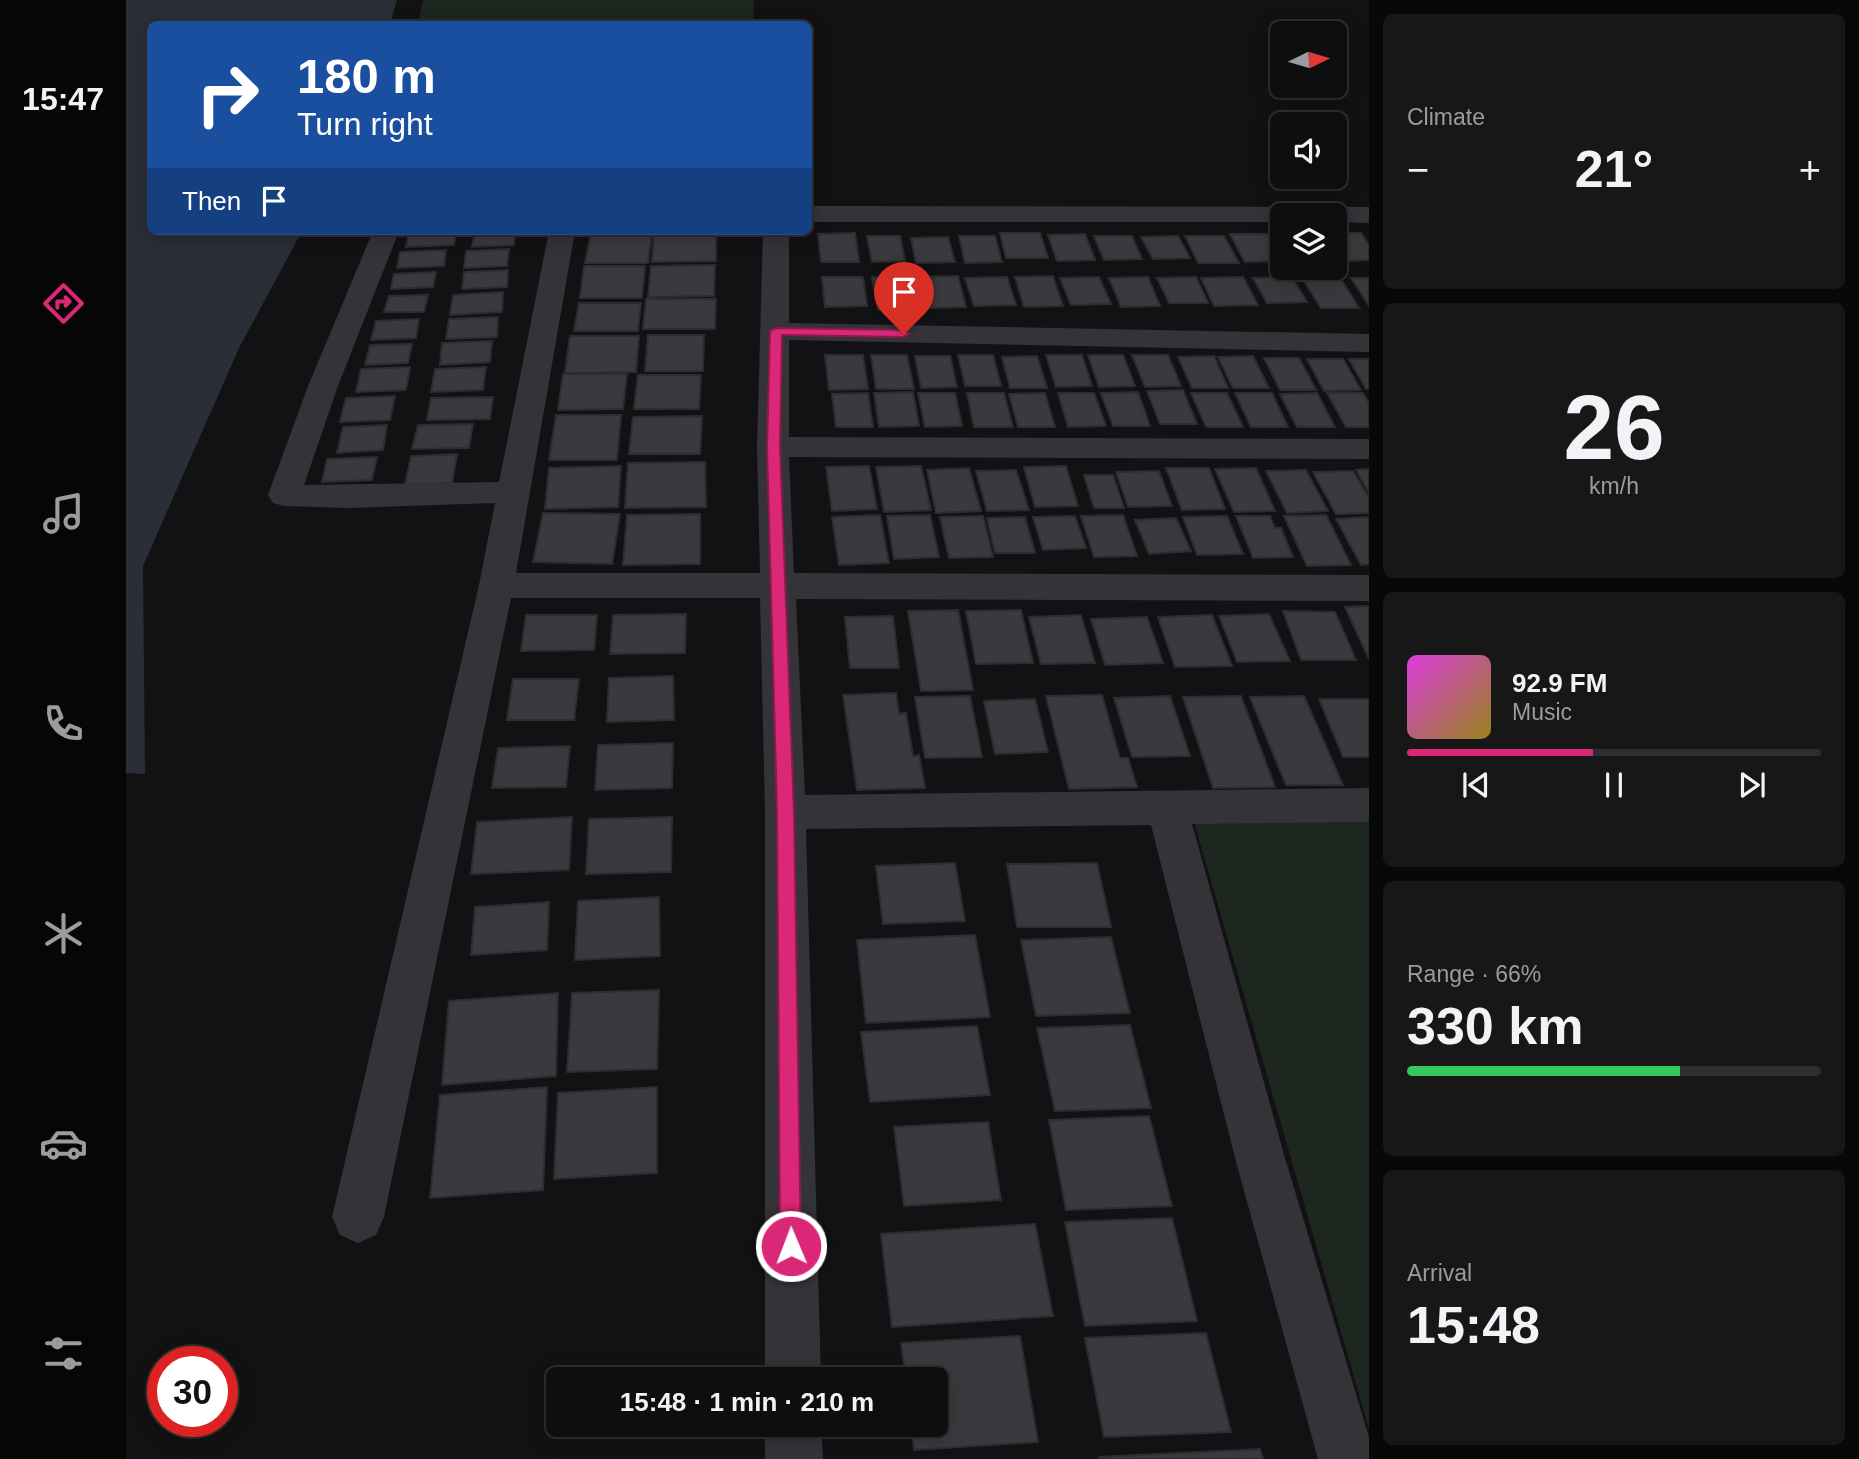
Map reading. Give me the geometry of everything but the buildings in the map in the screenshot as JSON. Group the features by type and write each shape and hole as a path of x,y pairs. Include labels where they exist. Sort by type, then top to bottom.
{"street":[{"path":"812,214 1369,215"},
{"path":"384,235 323,386 284,495 349,497 514,492"},
{"path":"358,1217 496,585 561,235"},
{"path":"776,235 774,447 785,812 793,1367"},
{"path":"776,331 1369,343"},
{"path":"774,447 1369,449"},
{"path":"496,585 1369,588"},
{"path":"785,812 1369,805"},
{"path":"1167,806 1260,1158 1347,1459"},
{"path":"793,1437 794,1459"}],"shaded area":[{"path":"126,0 397,0 391,21 147,21 147,235 300,235 239,348 143,566 145,774 126,773"},
{"path":"423,0 754,0 753,21 419,21"},
{"path":"1369,820 1369,1429 1194,822"}],"route":[{"path":"791,1246 785,812 774,447 776,331 904,334"}]}
